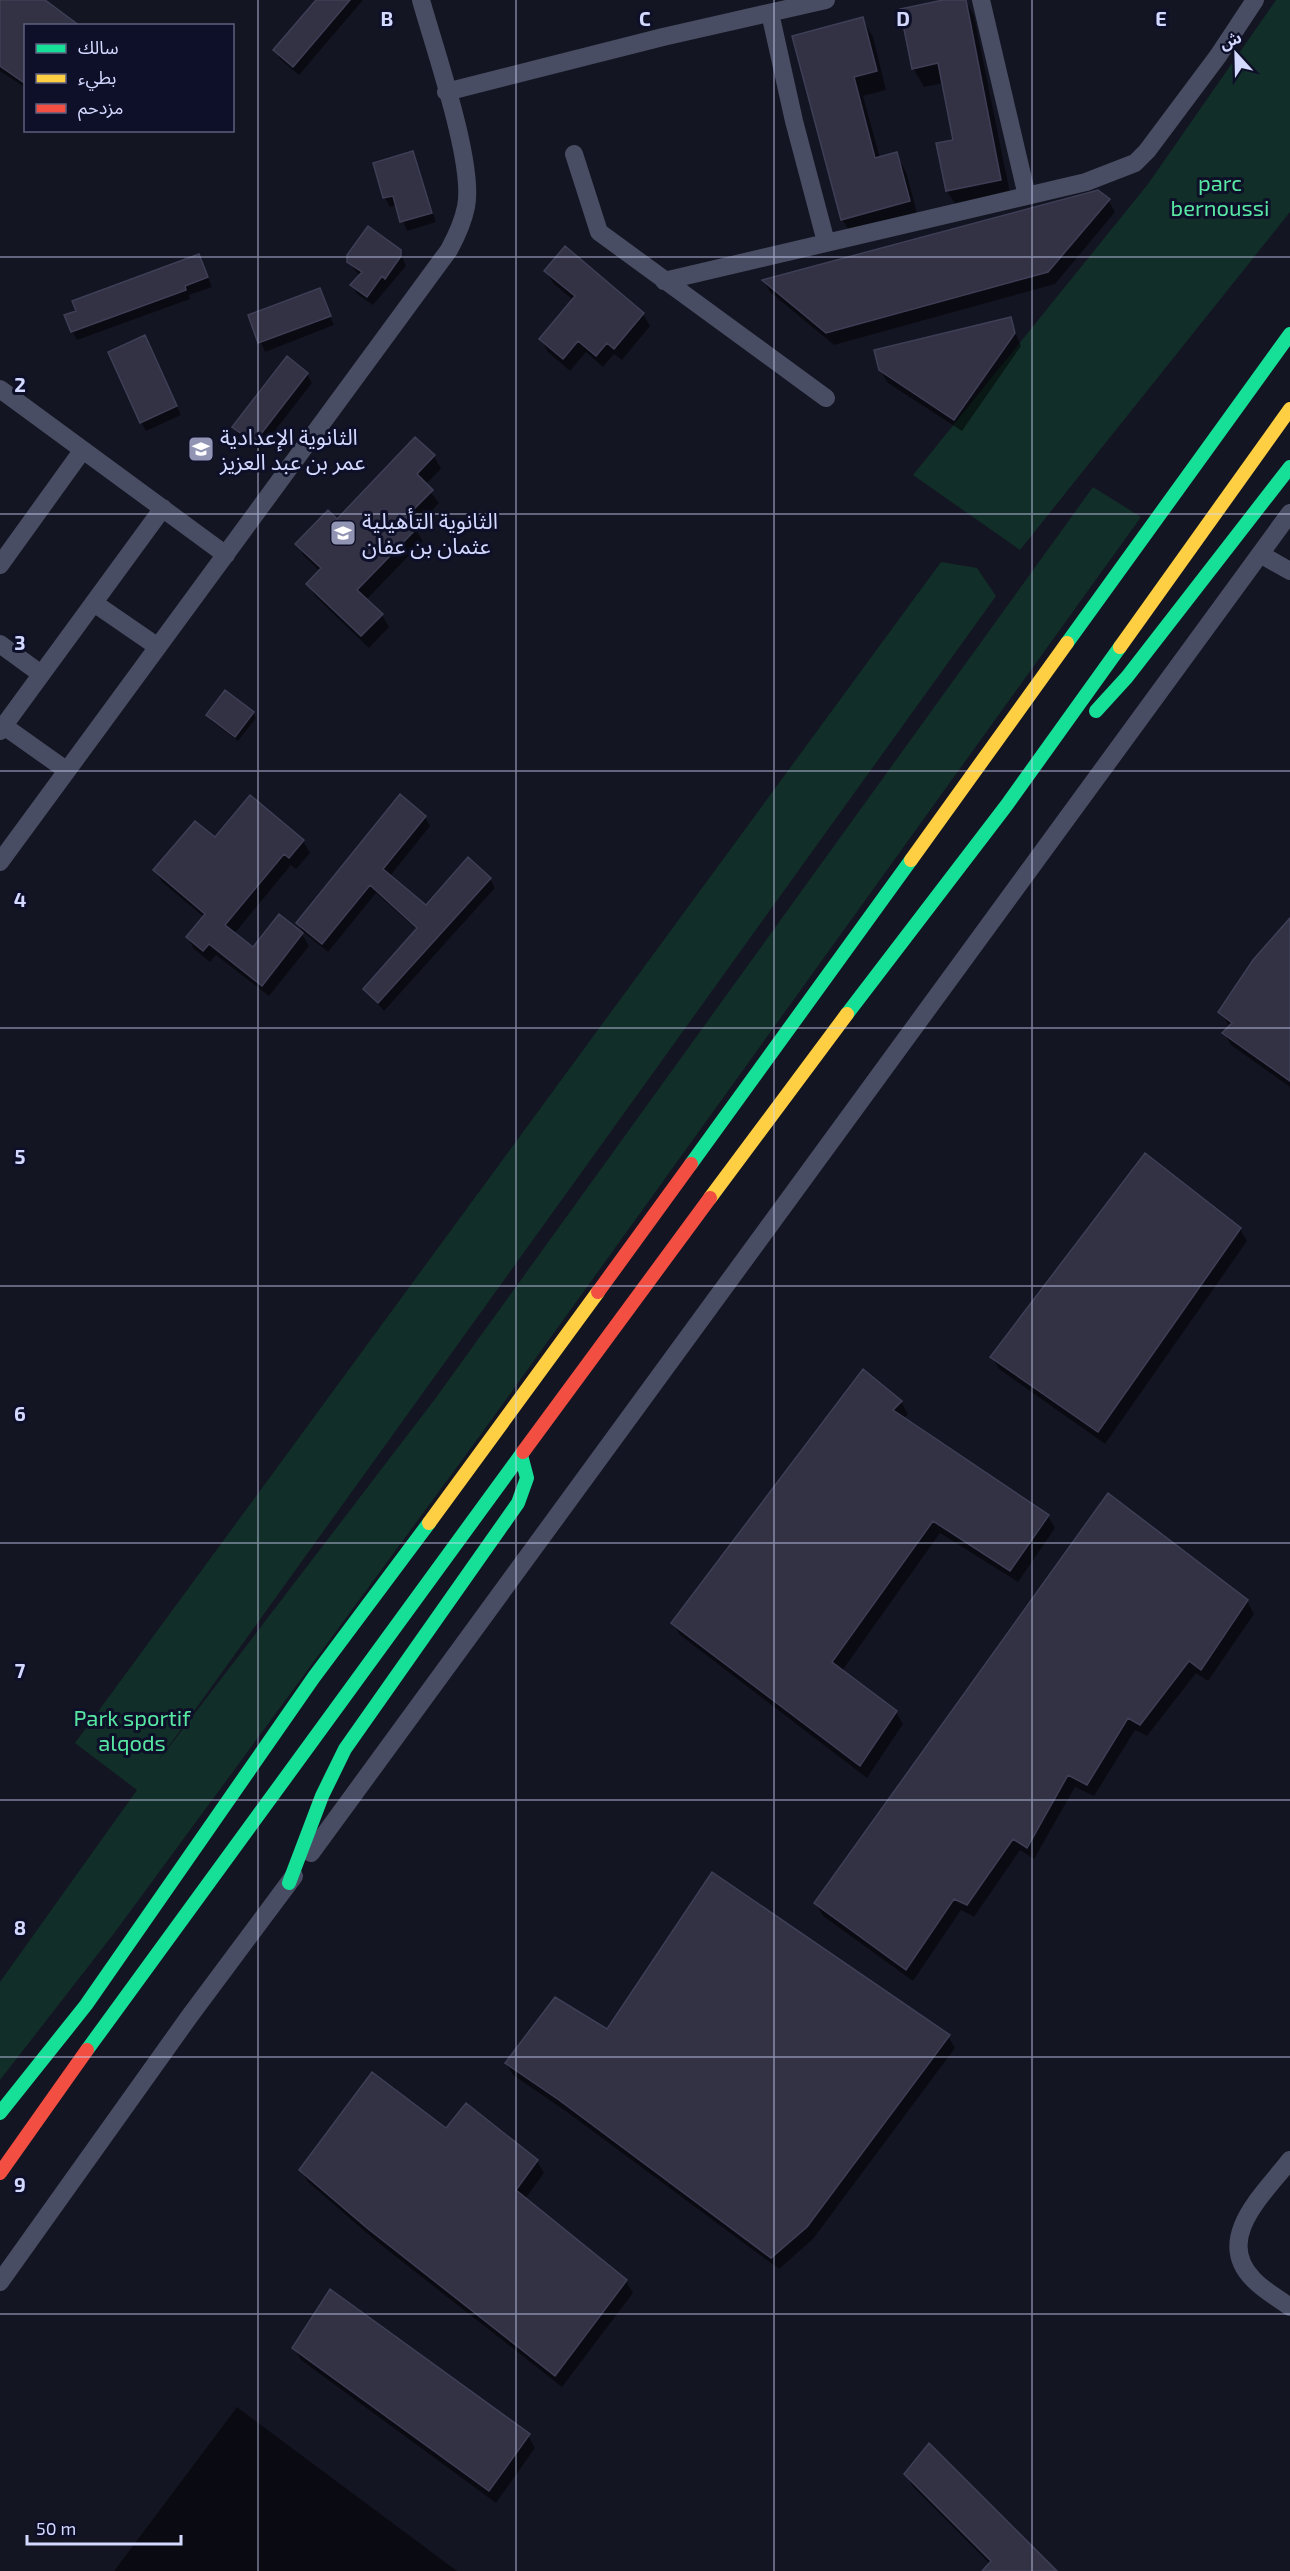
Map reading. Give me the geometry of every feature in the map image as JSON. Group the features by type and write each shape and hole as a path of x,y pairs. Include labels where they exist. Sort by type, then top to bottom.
{"highway":[{"path":"0,2113 86,2005 314,1677 564,1340 1290,334"},
{"path":"0,2173 113,2013 521,1455 820,1049 1006,806 1290,410"},
{"path":"1006,806 1127,677 1290,467"},
{"path":"289,1883 325,1788 345,1749 518,1503 527,1478 521,1455"},
{"path":"0,2095 86,2005"}],"street":[{"path":"1,857 226,555 449,250 458,234 467,205 465,163 421,0"},
{"path":"446,92 826,0"},
{"path":"981,0 1028,196"},
{"path":"664,281 1086,182 1135,163 1147,151 1218,56 1255,0"},
{"path":"770,13 794,121 826,242"},
{"path":"574,154 593,220 599,232 826,398"},
{"path":"0,389 226,555"},
{"path":"0,566 82,451"},
{"path":"66,770 2,728 163,508"},
{"path":"0,2282 189,2017 1290,513"},
{"path":"1260,554 1290,571"},
{"path":"94,603 158,647"},
{"path":"0,644 41,674"},
{"path":"1290,2160 1249,2213 1238,2234 1237,2248 1242,2264 1253,2279 1290,2307"}],"green space":[{"name":"parc bernoussi","path":"1276,0 1290,0 1290,212 1020,550 913,475 1148,184"},
{"name":"Park sportif alqods","path":"1093,487 1141,517 479,1437 115,1932 0,2080 0,1982 137,1790 75,1743 941,562 977,568 996,596 156,1764 435,1399"}],"building":[{"path":"0,0 45,0 77,24 24,24 24,83 0,66"},
{"path":"316,0 350,0 293,67 273,50"},
{"path":"943,0 966,0 1001,180 946,191 936,143 953,140 938,63 912,69 900,9"},
{"path":"863,17 877,71 854,77 875,158 897,152 910,201 841,220 792,36"},
{"path":"413,151 432,213 400,222 393,196 383,198 373,163"},
{"path":"1098,190 1110,199 1048,272 826,333 762,280"},
{"path":"368,226 401,250 401,256 385,279 382,276 367,297 350,285 362,272 347,262 347,255"},
{"path":"565,246 644,313 614,349 607,343 596,356 578,341 563,359 539,339 575,296 544,271"},
{"path":"199,254 208,277 185,286 186,290 71,332 64,315 76,311 72,301"},
{"path":"320,288 331,316 258,343 248,315"},
{"path":"1011,317 1015,333 954,420 879,370 874,350"},
{"path":"145,335 177,406 140,423 108,352"},
{"path":"287,356 308,373 254,443 232,427"},
{"path":"415,437 435,455 417,474 433,490 406,517 417,528 357,590 383,614 361,636 306,584 321,568 295,544 328,510 337,519"},
{"path":"225,690 254,712 235,737 206,715"},
{"path":"400,794 426,816 383,869 426,905 468,857 491,878 378,1003 363,989 417,928 370,885 322,944 296,923"},
{"path":"250,795 304,840 289,858 284,854 225,925 253,947 279,914 303,933 262,986 209,944 203,951 186,937 205,914 153,870 195,821 215,837"},
{"path":"1290,918 1290,1081 1222,1033 1232,1023 1218,1012 1253,960"},
{"path":"1145,1153 1241,1228 1098,1432 990,1357"},
{"path":"863,1369 902,1401 893,1410 1049,1515 1010,1571 933,1521 832,1662 897,1711 860,1766 671,1623"},
{"path":"1108,1493 1248,1600 1201,1670 1189,1661 1140,1725 1128,1718 1087,1785 1068,1775 1027,1848 1013,1839 967,1905 954,1899 906,1970 814,1903"},
{"path":"712,1872 950,2035 807,2227 771,2258 559,2100 505,2063 555,1997 607,2029"},
{"path":"372,2072 446,2128 466,2103 538,2160 516,2190 627,2280 555,2376 367,2228 299,2170"},
{"path":"330,2289 530,2434 489,2491 292,2348"},
{"path":"929,2443 1057,2571 982,2571 991,2561 904,2474"}],"traffic: fast":[{"path":"1067,643 1290,334"},
{"path":"1096,711 1127,677 1290,467"},
{"path":"847,1014 1006,806 1120,647"},
{"path":"691,1164 911,860"},
{"path":"87,2050 523,1452"},
{"path":"289,1883 322,1796 345,1749 518,1503 527,1478 521,1455"},
{"path":"0,2113 86,2005 314,1677 429,1523"}],"traffic: slow":[{"path":"1120,647 1290,409"},
{"path":"911,860 1067,643"},
{"path":"710,1198 847,1014"},
{"path":"429,1523 598,1292"}],"traffic: jam":[{"path":"598,1292 691,1164"},
{"path":"523,1452 710,1198"},
{"path":"0,2173 87,2050"}],"place":[{"name":"الثانوية الإعدادية عمر بن عبد العزيز","path":"201,449"},
{"name":"الثانوية التأهيلية عثمان بن عفان","path":"343,533"}]}
